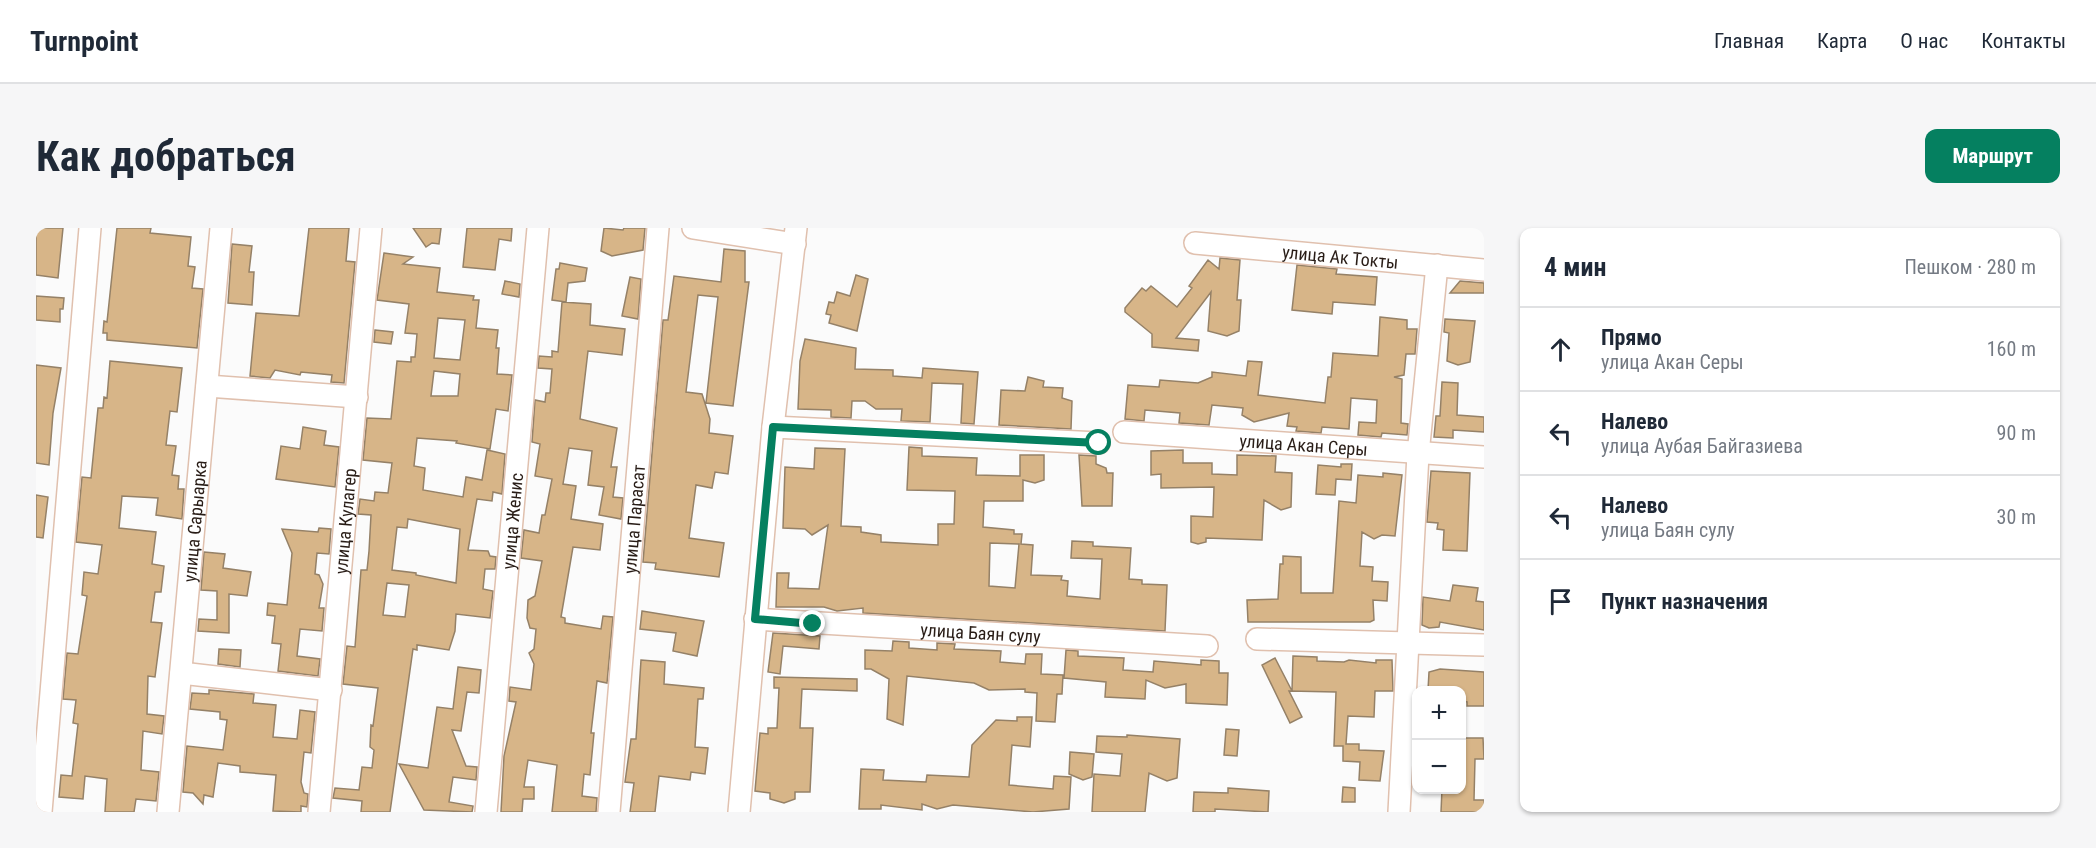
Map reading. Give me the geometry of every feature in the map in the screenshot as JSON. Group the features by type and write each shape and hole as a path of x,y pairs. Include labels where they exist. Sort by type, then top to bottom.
{"street":[{"path":"41,812 90,228"},
{"name":"улица Сарыарка","path":"168,812 220,228"},
{"name":"улица Кулагер","path":"319,812 371,228"},
{"name":"улица Женис","path":"486,812 537,228"},
{"name":"улица Парасат","path":"609,812 658,228"},
{"path":"693,228 796,236 773,427 739,812"},
{"name":"улица Ак Токты","path":"1195,243 1484,270"},
{"path":"1399,812 1418,454 1437,266"},
{"path":"207,386 357,396"},
{"path":"773,427 1099,443"},
{"name":"улица Акан Серы","path":"1124,432 1484,457"},
{"name":"улица Баян сулу","path":"755,619 1207,646"},
{"path":"1257,639 1484,645"},
{"path":"181,673 331,690"}],"building":[{"path":"36,228 63,228 58,278 36,275"},
{"path":"117,228 151,228 150,233 191,237 188,266 195,267 192,288 203,289 197,348 107,340 107,333 103,333 104,321 107,322"},
{"path":"309,228 349,228 346,261 355,262 344,383 331,382 332,375 301,372 300,375 275,370 270,378 250,376 256,313 299,316"},
{"path":"413,228 441,228 439,244 432,243 426,247"},
{"path":"467,228 512,228 511,241 499,239 495,270 463,267"},
{"path":"604,228 623,230 624,228 645,228 643,250 612,256 601,251"},
{"path":"232,244 252,246 249,272 254,272 252,305 228,303"},
{"path":"724,249 745,251 745,282 749,282 733,406 706,403 718,297 698,295 686,392 702,394 710,419 709,433 733,436 728,474 715,472 712,488 696,485 689,538 724,543 719,577 655,569 656,563 643,562 663,320 668,320 674,276 721,282"},
{"path":"384,253 413,257 403,264 440,268 437,292 474,296 473,300 479,300 476,328 498,330 497,374 512,375 508,411 496,409 490,449 456,443 457,441 417,438 414,466 425,468 423,490 463,497 466,477 482,480 487,450 505,454 502,494 493,492 492,501 477,499 468,550 488,551 490,556 496,557 495,569 485,569 483,589 493,591 490,618 456,614 455,631 449,650 417,645 417,650 413,649 390,812 361,812 362,801 333,798 335,788 359,790 362,767 372,768 374,750 370,747 371,725 373,726 378,688 343,684 347,646 355,647 361,570 367,570 369,551 371,515 358,514 360,499 374,501 375,492 388,493 392,463 363,460 367,418 391,419 397,361 411,362 411,357 415,357 417,334 405,333 409,304 377,300","holes":["438,318 465,320 460,360 434,358","434,371 460,374 458,396 431,396","408,519 460,529 456,583 416,575 416,573 392,570 397,527 407,528","387,583 409,585 405,617 383,615"]},
{"path":"1220,258 1240,260 1237,300 1241,300 1239,331 1227,336 1208,331 1211,292 1176,338 1199,340 1198,351 1152,347 1152,334 1125,312 1125,308 1142,288 1146,291 1151,286 1177,307 1192,288 1189,286 1208,260 1219,269"},
{"path":"560,263 587,268 585,281 568,283 566,302 552,300 556,269 559,269"},
{"path":"1297,265 1337,269 1336,274 1377,277 1375,305 1333,302 1332,314 1292,310"},
{"path":"856,275 868,279 857,331 829,323 831,315 826,314 829,302 834,303 837,292 850,296"},
{"path":"630,277 641,279 638,319 622,316"},
{"path":"505,281 520,284 519,297 502,294"},
{"path":"1460,281 1484,283 1484,293 1450,293"},
{"path":"36,296 64,298 63,309 60,309 60,322 36,320"},
{"path":"562,302 591,304 590,325 625,329 622,355 588,351 580,419 617,428 611,467 617,467 613,497 623,498 621,519 599,515 604,487 588,485 592,451 569,448 563,484 576,486 571,519 603,524 600,550 573,547 561,617 565,618 565,623 601,629 603,616 613,617 607,683 597,681 591,733 594,733 590,775 584,774 582,796 597,798 596,812 552,812 557,765 528,760 524,787 534,787 534,799 523,799 522,812 501,812 504,756 516,702 509,701 510,687 531,690 534,664 529,653 534,649 536,629 530,628 527,618 528,600 535,596 542,561 521,558 524,530 539,533 552,479 535,476 540,444 532,442 535,400 545,402 546,393 550,393 552,369 538,368 539,356 552,357 552,351 558,352"},
{"path":"1380,317 1407,320 1407,329 1417,329 1415,354 1406,354 1404,375 1394,377 1402,379 1401,423 1408,424 1407,435 1382,433 1381,437 1358,435 1359,422 1376,423 1377,400 1351,398 1349,429 1322,427 1321,433 1296,431 1297,427 1287,426 1289,413 1254,422 1242,415 1243,408 1212,405 1209,425 1179,423 1180,413 1145,410 1144,421 1125,419 1128,385 1159,387 1160,380 1198,383 1212,377 1212,372 1246,376 1248,361 1262,362 1258,395 1325,403 1328,377 1331,377 1333,353 1378,356"},
{"path":"1445,319 1475,321 1470,362 1458,365 1447,361 1449,333 1444,332"},
{"path":"375,330 393,332 391,344 374,342"},
{"path":"805,339 856,348 855,369 893,370 893,376 922,378 923,368 978,372 974,424 961,423 963,384 932,383 930,422 901,421 902,409 876,409 865,401 852,401 851,418 831,417 831,410 798,409 800,361"},
{"path":"110,361 182,368 177,412 170,411 166,445 176,446 172,475 179,476 178,489 184,489 182,519 156,515 158,498 122,496 119,528 156,532 152,564 164,566 161,592 155,592 151,622 162,623 155,677 148,676 147,714 164,716 162,734 143,731 141,770 159,772 156,801 136,799 134,812 105,812 107,779 85,776 83,799 59,797 61,775 72,776 78,724 73,723 76,700 63,699 67,653 78,654 87,596 82,595 84,572 98,574 102,545 76,542 82,477 91,478 98,408 103,408 104,397 107,398"},
{"path":"36,365 61,368 53,413 49,465 36,463"},
{"path":"1028,377 1044,381 1043,387 1063,388 1062,398 1072,401 1071,429 999,425 1001,390 1025,391"},
{"path":"1442,382 1458,383 1457,415 1484,417 1484,432 1453,430 1453,438 1434,437 1436,416 1440,416"},
{"path":"303,427 326,431 324,445 339,447 335,487 276,479 281,446 300,449"},
{"path":"909,447 922,448 922,456 977,458 976,475 1020,476 1020,455 1044,455 1044,480 1035,483 1023,480 1023,501 984,501 983,527 1014,530 1014,534 1022,534 1021,544 1033,545 1031,575 1062,576 1061,580 1068,581 1067,596 1100,599 1102,559 1071,558 1072,541 1093,542 1093,546 1131,548 1129,579 1142,580 1142,584 1167,585 1165,631 863,613 863,608 837,611 824,607 776,607 777,573 789,573 788,588 819,589 828,525 812,535 805,529 783,528 785,467 814,469 815,448 845,449 841,526 861,527 861,532 881,535 881,542 938,545 938,524 954,524 955,491 907,490","holes":["990,543 1019,544 1015,588 989,586"]},
{"path":"1183,450 1183,463 1212,463 1212,474 1237,475 1237,455 1276,456 1275,472 1292,473 1291,507 1281,510 1264,500 1262,540 1206,538 1206,542 1198,544 1191,542 1191,516 1213,517 1214,487 1161,488 1161,474 1151,475 1151,451"},
{"path":"1079,455 1096,456 1096,464 1106,468 1107,473 1113,473 1112,506 1082,506"},
{"path":"1341,464 1352,464 1351,480 1336,479 1335,495 1316,494 1318,465 1341,467"},
{"path":"1431,471 1470,473 1467,551 1443,550 1444,530 1437,529 1438,523 1427,522"},
{"path":"1383,473 1402,475 1395,536 1382,535 1374,539 1362,532 1360,566 1373,567 1372,581 1388,582 1387,601 1373,600 1374,620 1370,622 1248,622 1247,600 1278,599 1280,564 1283,564 1283,556 1301,557 1301,593 1333,593 1339,501 1356,503 1358,475 1383,477"},
{"path":"36,495 48,497 43,538 36,537"},
{"path":"319,528 331,529 329,554 317,553 315,574 319,575 323,584 319,608 324,608 322,631 300,629 297,656 320,659 318,676 278,671 281,644 272,643 275,616 267,615 268,603 287,605 292,553 282,529 318,532"},
{"path":"204,552 225,554 223,568 251,572 247,596 229,594 229,633 198,631 199,619 217,620 217,591 201,590"},
{"path":"1453,585 1478,588 1476,601 1484,602 1484,630 1440,622 1439,627 1429,628 1422,625 1423,597 1450,601"},
{"path":"642,611 704,621 697,656 673,651 676,633 640,629"},
{"path":"773,633 820,636 819,649 783,646 780,674 768,672"},
{"path":"893,641 909,642 909,648 937,650 937,643 955,644 954,649 1001,651 1000,662 1025,664 1026,654 1042,654 1041,674 1063,675 1062,694 1057,694 1055,722 1036,721 1037,693 1025,692 1025,689 989,690 974,683 907,676 903,725 887,719 889,679 871,669 865,669 865,650 892,651"},
{"path":"219,649 241,650 240,667 218,664"},
{"path":"1066,650 1078,651 1078,656 1124,658 1123,670 1153,672 1154,661 1201,665 1201,660 1219,661 1219,673 1228,673 1227,705 1186,703 1186,684 1165,688 1146,680 1145,699 1105,697 1106,682 1064,678"},
{"path":"1293,656 1317,657 1317,661 1344,662 1349,660 1376,663 1376,660 1392,660 1393,691 1375,691 1374,717 1348,716 1346,744 1359,744 1359,750 1384,751 1380,781 1359,780 1360,762 1343,761 1343,746 1334,746 1336,692 1289,691 1302,717 1290,723 1262,665 1275,658 1292,691"},
{"path":"641,660 665,662 664,684 704,688 703,699 698,699 695,747 708,748 705,774 691,772 690,780 659,776 655,812 630,812 634,783 625,782 631,739 636,739"},
{"path":"458,667 481,670 479,693 467,692 461,731 452,730 466,766 477,767 476,780 453,777 449,802 473,806 472,812 424,810 399,764 428,768 437,707 453,709"},
{"path":"1440,669 1484,672 1484,706 1467,706 1466,686 1428,686 1429,672"},
{"path":"774,677 857,679 857,691 802,689 800,728 813,728 810,792 795,792 795,799 784,803 770,799 770,793 755,791 760,733 768,734 768,728 777,728 779,688 774,688"},
{"path":"209,690 254,694 253,703 276,705 273,737 297,739 300,710 315,712 311,753 304,752 301,782 304,793 308,794 307,807 301,806 301,812 273,811 276,775 240,772 240,766 218,763 213,797 204,795 203,804 193,793 183,792 187,746 223,750 227,720 220,719 220,712 190,709 192,693 209,694"},
{"path":"1017,717 1032,717 1030,747 1012,745 1009,785 1053,789 1054,776 1071,777 1069,809 1033,812 953,805 937,809 922,804 922,810 881,805 881,809 859,809 861,769 884,770 883,780 926,782 927,775 969,777 972,745 996,720 1017,721"},
{"path":"1226,729 1239,730 1237,756 1224,755"},
{"path":"1127,735 1180,739 1177,778 1167,781 1149,773 1145,812 1092,812 1094,774 1120,776 1122,754 1096,752 1097,736 1127,737"},
{"path":"1466,738 1483,738 1484,759 1475,759 1474,800 1484,800 1484,812 1441,812 1442,794 1466,794"},
{"path":"1070,752 1094,754 1092,777 1083,780 1069,774"},
{"path":"1343,787 1355,788 1355,802 1342,802"},
{"path":"1228,788 1269,791 1268,812 1215,809 1215,812 1193,812 1194,792 1228,793"}],"route":[{"path":"813,624 755,619 773,427 1099,443"}]}
